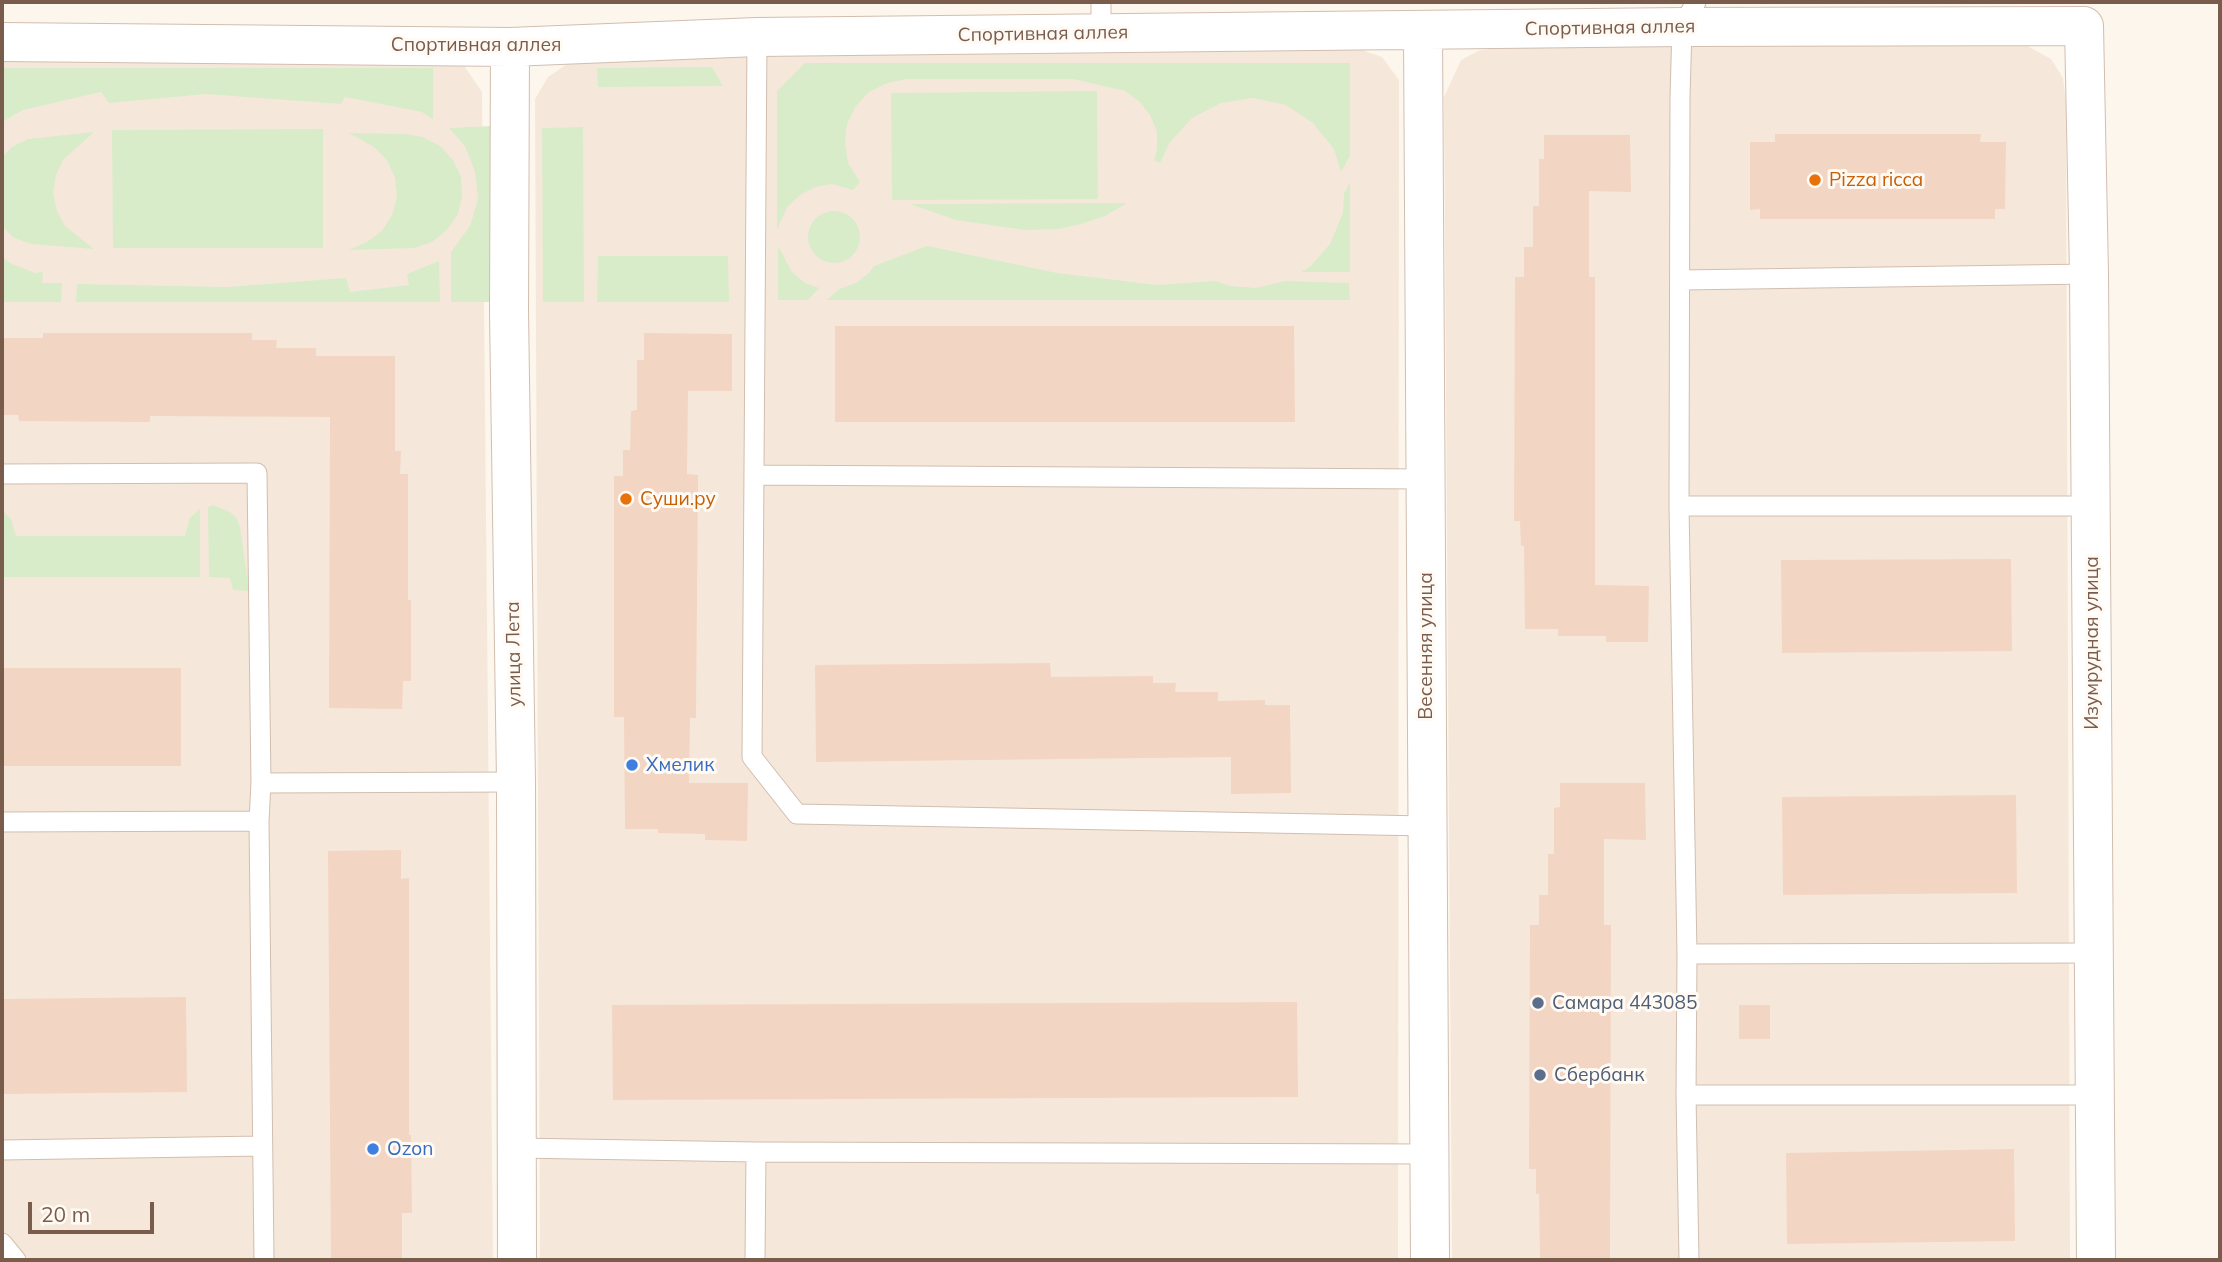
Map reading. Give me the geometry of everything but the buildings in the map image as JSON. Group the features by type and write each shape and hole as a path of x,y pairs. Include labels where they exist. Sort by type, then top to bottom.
{"street":[{"name":"Спортивная аллея","path":"2,42 510,47 757,37 1101,18 1423,31 1689,14 2084,26"},
{"name":"Изумрудная улица","path":"2084,26 2089,274 2096,1260"},
{"name":"Весенняя улица","path":"1423,31 1430,1260"},
{"name":"улица Лета","path":"510,47 509,312 516,782 517,1260"}],"lane":[{"path":"1689,14 1680,97 1679,506 1689,1260"},
{"path":"757,37 752,757 797,814 1427,826"},
{"path":"1681,280 2089,274"},
{"path":"2,474 257,472 264,1260"},
{"path":"755,475 1426,479"},
{"path":"1679,506 2091,506"},
{"path":"261,783 516,782"},
{"path":"2,822 260,821"},
{"path":"1687,954 2094,953"},
{"path":"1686,1095 2094,1095"},
{"path":"2,1150 262,1146"},
{"path":"516,1147 756,1152 1430,1154"},
{"path":"755,1260 756,1152"},
{"path":"2,1243 16,1260"}],"shaded area":[{"path":"2024,44 2051,59 2063,78 2066,103 2070,1260 1452,1260 1444,97 1461,60 1478,51 1505,46"},
{"path":"1353,47 1382,57 1399,80 1398,1260 540,1260 535,99 548,77 579,56"},
{"path":"2,52 463,64 482,92 493,1260 2,1260"}],"green space":[{"path":"805,63 1350,63 1350,156 1341,172 1334,149 1313,123 1286,105 1253,98 1221,103 1192,118 1170,142 1160,163 1154,160 1157,132 1150,115 1139,101 1125,91 1073,79 906,79 887,83 869,92 856,106 847,124 845,143 848,163 860,182 853,190 832,184 815,187 800,195 787,207 777,230 777,91"},
{"path":"712,67 723,86 598,87 597,68"},
{"path":"2,68 433,68 433,119 422,112 345,97 341,104 206,94 109,103 101,92 23,110 2,122"},
{"path":"1097,91 1098,199 892,200 891,93"},
{"path":"491,126 491,302 451,302 451,252 470,226 478,199 475,172 465,146 449,128"},
{"path":"583,127 584,302 543,302 542,128"},
{"path":"323,129 323,248 113,248 112,130"},
{"path":"94,132 63,160 56,175 53,193 57,211 65,226 94,249 31,244 14,238 2,226 2,157 12,147 28,139"},
{"path":"349,133 405,134 423,137 440,146 453,160 461,177 462,196 458,214 447,230 432,242 414,248 349,250 382,231 392,215 397,197 395,178 387,160 374,147"},
{"path":"1350,182 1350,272 1301,272 1311,266 1330,244 1343,213 1344,194"},
{"path":"1127,203 1105,216 1081,224 1058,229 1025,230 956,220 910,204"},
{"path":"834,211 853,218 860,237 853,256 834,263 815,256 808,237 815,218"},
{"path":"778,246 792,272 805,283 819,288 808,300 778,300"},
{"path":"927,246 1057,273 1157,285 1216,281 1230,286 1256,288 1285,281 1349,283 1350,300 827,300 839,289 856,283 874,266"},
{"path":"598,256 728,256 729,302 597,302"},
{"path":"2,257 35,273 43,272 42,283 62,283 61,302 2,302"},
{"path":"439,261 440,302 76,302 77,284 227,287 346,278 350,292 409,285 407,274"},
{"path":"213,505 230,512 237,519 249,591 233,590 230,578 209,577 208,507"},
{"path":"200,509 200,577 2,577 2,510 11,519 16,536 185,536 190,518"}],"place":[{"name":"Pizza ricca","path":"1815,180"},
{"name":"Суши.ру","path":"626,499"},
{"name":"Хмелик","path":"632,765"},
{"name":"Самара 443085","path":"1538,1003"},
{"name":"Сбербанк","path":"1540,1075"},
{"name":"Ozon","path":"373,1149"}]}
